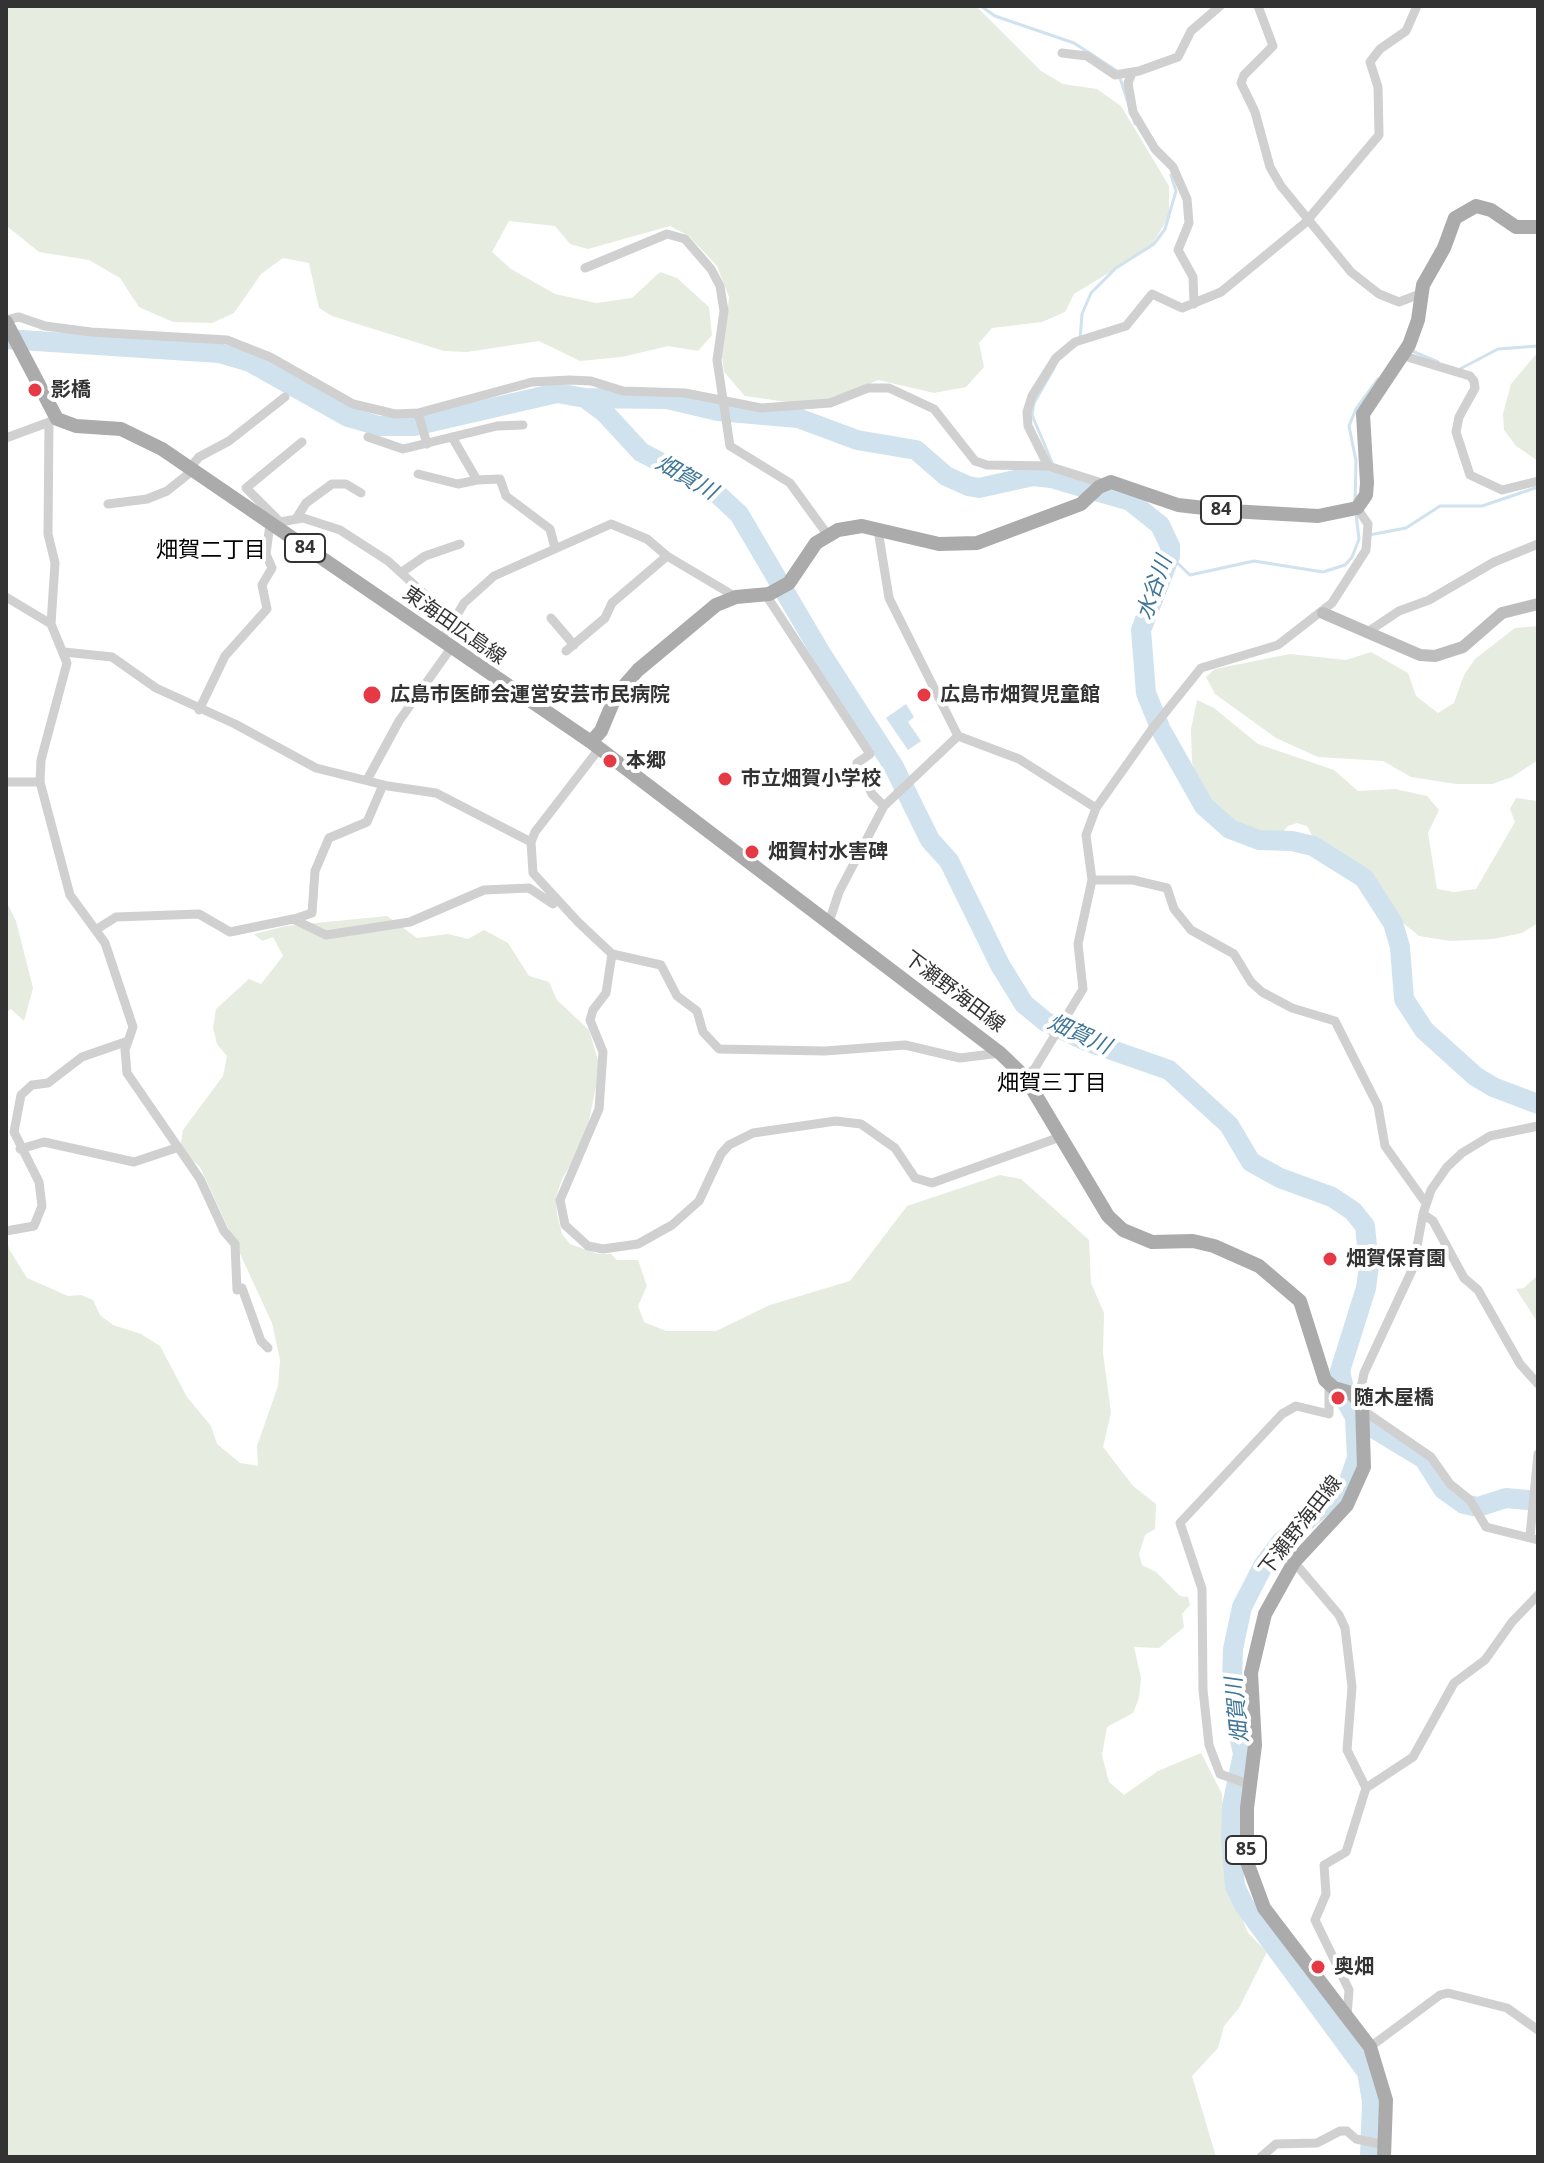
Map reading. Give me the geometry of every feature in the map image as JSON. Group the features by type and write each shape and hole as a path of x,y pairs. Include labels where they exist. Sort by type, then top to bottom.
{"main road":[{"path":"1352,510 1366,495 1362,419 1405,352 1418,320 1420,294 1462,211 1484,208 1516,227 1538,227"},
{"path":"7,322 53,420"},
{"name":"東海田広島線","path":"53,420 76,426 121,429 143,437 275,524 595,746"},
{"name":"84","path":"1102,486 1118,483 1178,505 1307,516 1352,510"},
{"path":"595,746 610,706 626,682 698,619 736,597 768,594 789,583 810,550 827,534 851,526 939,544 963,545 1067,510 1088,499 1102,486"},
{"name":"下瀬野海田線","path":"595,746 1000,1053 1025,1077 1108,1216 1123,1230 1152,1242 1193,1241 1214,1246 1259,1266 1291,1290 1300,1301 1332,1387"},
{"path":"1332,1387 1360,1410"},
{"name":"下瀬野海田線","path":"1360,1410 1364,1467 1354,1495 1294,1562 1269,1603 1251,1673 1255,1745 1246,1837 1251,1880 1286,1940 1370,2047 1386,2100 1383,2149"}],"street":[{"path":"1062,53 1087,56 1115,75 1132,73 1178,57 1191,31 1220,6"},
{"path":"1258,6 1273,46 1244,75 1241,83 1255,112 1270,167 1281,186 1351,272 1379,294 1399,302 1420,294"},
{"path":"1048,466 1028,426 1027,412 1032,396 1060,353 1075,342 1126,326 1152,294 1175,307 1194,304 1236,283 1309,218 1348,176 1379,135 1378,87 1370,62 1380,49 1406,31 1417,6"},
{"path":"1132,73 1128,83 1133,112 1155,149 1173,167 1187,199 1189,223 1178,250 1193,277 1194,304"},
{"path":"585,268 667,234 685,239 711,269 720,286 724,311 717,360 730,446 790,483 827,534"},
{"path":"7,322 19,317 45,326 91,332 227,340 270,357 353,404 392,414 418,415 532,382 569,380 591,381 623,391 653,390 761,408 819,405 868,388 889,388 919,399 934,409 975,461 987,465 1048,466 1102,486"},
{"path":"1405,352 1470,376 1474,381 1475,388 1459,417 1456,432 1470,475 1502,490 1536,486"},
{"path":"108,504 147,499 174,487 199,457 229,441 285,397"},
{"path":"418,415 426,441"},
{"path":"6,438 53,420 48,534 55,563 51,624 67,663 41,760 40,782 70,895 97,929 116,972 133,1027 128,1041 127,1073 145,1095 176,1148 198,1175 224,1231 237,1247 234,1275 237,1290 242,1288 257,1332 268,1348"},
{"path":"368,437 403,449 497,426 523,425"},
{"path":"452,437 477,480"},
{"path":"275,524 246,488 302,442"},
{"path":"418,474 458,484 500,479 512,503 550,529 555,548"},
{"path":"296,519 306,503 332,484 346,484 361,493"},
{"path":"1025,1077 1083,989 1078,944 1092,880 1086,835 1096,808 1153,727 1201,668 1278,645 1323,613 1366,550 1368,524 1352,510"},
{"path":"275,524 296,519 340,530 402,572 453,620"},
{"path":"199,710 225,656 267,609 262,585 272,568 266,554 275,524"},
{"path":"367,780 446,645 453,620 464,603 494,576 611,524 647,539 667,556 736,597"},
{"path":"878,530 889,598 958,736 1019,759 1096,808"},
{"path":"402,572 425,556 460,544"},
{"path":"1366,633 1399,611 1429,600 1494,562 1538,544"},
{"path":"551,618 570,648 605,618 612,603 667,556"},
{"path":"768,594 870,754 857,763 872,794 884,806"},
{"path":"6,597 51,624"},
{"path":"1323,613 1420,655 1435,656 1463,647 1502,613 1538,604"},
{"path":"64,652 112,657 156,688 235,724 316,768 383,785 436,793 531,842"},
{"path":"829,922 849,870 884,806 958,736"},
{"path":"595,746 544,818 531,842 533,873 612,954 661,965 677,996 697,1011 703,1032 719,1049 825,1051 905,1045 960,1058 1000,1053"},
{"path":"6,782 40,782"},
{"path":"97,929 106,921 124,916 204,915 230,932 312,913 315,871 329,838 367,822 383,785"},
{"path":"1092,880 1133,880 1167,888 1174,909 1191,930 1234,954 1251,982 1262,992 1292,1008 1335,1021 1378,1106 1385,1146 1425,1202"},
{"path":"293,919 326,935 410,922 484,890 529,888 578,922"},
{"path":"612,954 606,993 593,1010 590,1020 603,1052 599,1109 560,1200 565,1225 588,1246 603,1249 638,1244 672,1225 699,1201 721,1154 729,1145 753,1133 836,1121 861,1124 895,1148 915,1178 932,1183 1063,1136"},
{"path":"6,1231 34,1226 42,1206 39,1182 14,1132 25,1089 48,1083 82,1057 128,1041"},
{"path":"1538,1126 1505,1131 1477,1143 1447,1167 1425,1202 1413,1268 1364,1373 1360,1410 1431,1457 1450,1484 1470,1500 1486,1527 1534,1538 1538,1454"},
{"path":"20,1149 44,1142 134,1162 176,1148"},
{"path":"1423,1214 1438,1229 1464,1278 1478,1290 1520,1364 1538,1384"},
{"path":"1251,1785 1220,1774 1209,1745 1203,1690 1202,1589 1180,1523 1282,1414 1296,1406 1329,1414 1332,1387"},
{"path":"1294,1562 1339,1615 1345,1628 1352,1687 1347,1750 1366,1788"},
{"path":"1347,2016 1349,1990 1315,1920 1326,1894 1324,1865 1346,1852 1366,1788 1413,1757 1428,1735 1439,1707 1454,1683 1485,1660 1512,1622 1538,1595"},
{"path":"1370,2047 1440,1995 1448,1993 1507,2008 1538,2030"},
{"path":"1261,2157 1269,2147 1282,2142 1317,2143 1340,2131 1347,2131 1356,2139 1383,2149"}],"shaded area":[{"path":"6,6 976,6 1041,71 1063,84 1097,89 1121,106 1169,186 1169,216 1150,248 1074,294 1065,312 1042,322 992,328 979,343 984,367 966,387 934,393 878,380 829,402 787,402 745,396 724,372 722,356 729,297 717,266 689,236 670,226 588,249 570,244 555,226 509,221 492,252 511,269 555,294 596,303 632,298 660,272 677,278 709,307 712,335 698,351 668,346 622,357 580,361 539,341 467,352 444,351 332,316 319,308 309,263 283,258 261,274 234,313 212,323 173,322 139,307 120,278 89,260 39,252 8,227"},
{"path":"1538,352 1538,461 1516,446 1504,430 1503,414 1511,384"},
{"path":"1538,626 1538,760 1512,777 1492,784 1456,784 1411,777 1383,761 1318,757 1276,738 1215,694 1206,677 1215,669 1290,654 1346,660 1371,652 1408,673 1416,696 1438,713 1454,703 1464,675 1475,659 1515,628"},
{"path":"1197,700 1214,708 1258,744 1334,770 1358,791 1395,789 1427,796 1439,810 1428,833 1437,889 1454,892 1476,889 1515,822 1510,809 1516,798 1538,801 1538,923 1522,933 1493,939 1450,941 1419,936 1397,918 1381,895 1361,883 1343,860 1318,847 1307,826 1297,823 1288,826 1275,841 1253,836 1233,825 1202,790 1192,763 1191,729"},
{"path":"6,881 8,905 16,921 33,988 24,1021 11,1009 6,1012"},
{"path":"387,916 417,938 448,934 468,939 484,930 508,943 529,976 549,982 557,1000 589,1030 600,1067 585,1140 562,1179 556,1197 557,1214 562,1234 570,1244 598,1254 611,1254 617,1260 638,1260 647,1286 638,1306 644,1322 666,1331 716,1331 770,1305 850,1281 907,1206 1000,1175 1021,1179 1089,1240 1091,1283 1104,1313 1103,1353 1111,1413 1103,1447 1133,1486 1156,1504 1155,1529 1145,1535 1139,1554 1142,1565 1156,1572 1180,1596 1188,1597 1190,1605 1182,1614 1184,1627 1159,1648 1134,1647 1141,1678 1139,1698 1133,1713 1107,1727 1102,1755 1109,1782 1124,1795 1158,1771 1201,1753 1222,1794 1225,1877 1248,1933 1267,1952 1239,2008 1224,2026 1218,2048 1192,2076 1216,2157 6,2157 6,1234 9,1249 27,1278 68,1296 81,1295 93,1300 100,1315 113,1325 141,1334 160,1346 187,1397 211,1426 217,1444 240,1463 258,1466 257,1446 278,1386 280,1360 272,1323 200,1167 180,1149 183,1130 223,1076 227,1056 217,1044 213,1028 216,1009 249,979 261,984 283,956 273,937 262,941 254,934 286,926"},
{"path":"1538,1275 1538,1323 1516,1289 1524,1288"}],"water":[{"path":"906,704 914,717 908,722 921,741 908,750 886,718"}],"waterway":[{"path":"981,6 995,16 1074,43 1117,71"},
{"path":"1120,78 1135,124"},
{"path":"1080,340 1082,314 1091,293 1116,268 1154,244 1165,229 1176,191 1171,175"},
{"name":"水谷川","path":"6,339 219,353 250,362 348,417 379,426 414,426 557,393 585,398 667,399 718,411 798,418 857,440 916,450 946,476 968,486 979,488 1033,476 1051,478 1130,501 1160,525 1170,546 1170,556 1141,630 1146,693 1161,730 1204,806 1230,829 1259,840 1292,841 1313,846 1364,878 1393,923 1400,947 1404,999 1424,1030 1475,1076 1493,1087 1538,1104"},
{"path":"1460,369 1498,349 1538,346"},
{"path":"1412,351 1438,362"},
{"path":"1054,368 1034,403 1032,415 1059,479"},
{"path":"1355,502 1356,461 1349,426 1356,409 1378,379"},
{"name":"畑賀川","path":"585,398 605,413 641,452 713,490 739,514 822,655 894,767 930,840 949,861 1000,965 1024,1004 1046,1022 1086,1041 1169,1070 1229,1125 1251,1162 1280,1178 1332,1197 1353,1211 1365,1226 1369,1266 1366,1288 1340,1371 1347,1403 1355,1417 1357,1458 1347,1486 1281,1542 1263,1566 1242,1607 1233,1649 1232,1681 1233,1707 1243,1754 1232,1806 1231,1840 1235,1886 1244,1905 1367,2072 1372,2101 1370,2157"},
{"path":"1369,535 1406,528 1440,506 1482,506 1538,487"},
{"path":"1170,556 1190,575 1254,561 1323,572 1345,565 1352,557 1359,539 1356,514"},
{"path":"1355,1417 1424,1459 1443,1489 1464,1504 1478,1507 1506,1498 1538,1501"}],"place":[{"name":"影橋","path":"35,390"},
{"name":"広島市医師会運営安芸市民病院","path":"372,695"},
{"name":"広島市畑賀児童館","path":"924,695"},
{"name":"本郷","path":"610,761"},
{"name":"市立畑賀小学校","path":"725,779"},
{"name":"畑賀村水害碑","path":"752,852"},
{"name":"畑賀保育園","path":"1330,1259"},
{"name":"随木屋橋","path":"1338,1398"},
{"name":"奥畑","path":"1318,1967"}],"district":[{"name":"畑賀二丁目","path":"211,551"},
{"name":"畑賀三丁目","path":"1052,1084"}]}
